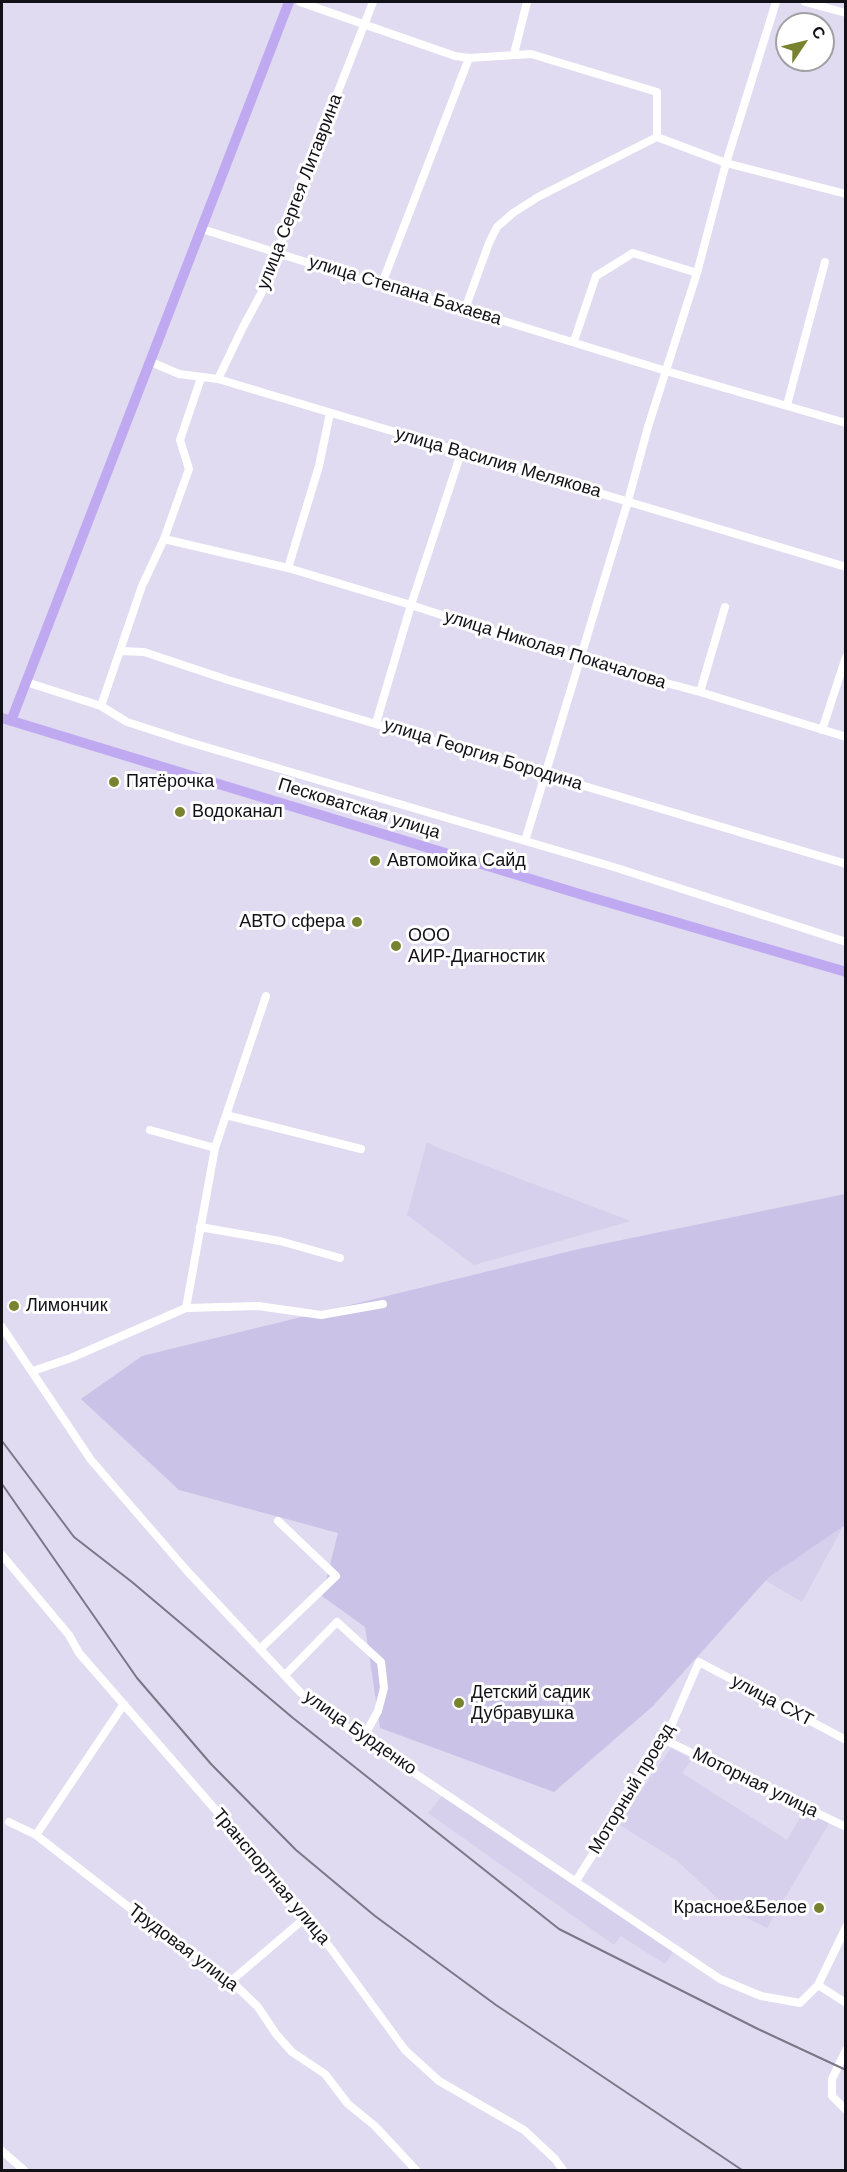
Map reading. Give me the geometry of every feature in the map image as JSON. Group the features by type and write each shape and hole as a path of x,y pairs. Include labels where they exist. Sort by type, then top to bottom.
{"main road":[{"path":"6,720 26,682 289,2"},
{"name":"Песковатская улица","path":"6,720 583,895 846,972"}],"street":[{"path":"300,2 455,56 469,58 531,54 657,92 657,138"},
{"name":"улица Сергея Литаврина","path":"218,379 262,292 373,2"},
{"path":"514,54 527,2"},
{"path":"525,841 543,774 580,660 697,273 726,163 776,2"},
{"path":"805,2 846,14"},
{"path":"381,286 469,58"},
{"path":"465,309 497,227 513,213 538,197 657,138 726,163 845,192"},
{"name":"улица Степана Бахаева","path":"202,229 381,286 846,423"},
{"path":"574,341 596,276 633,253 697,273"},
{"path":"787,405 825,262"},
{"name":"улица Василия Мелякова","path":"151,362 178,374 218,379 846,567"},
{"path":"101,706 142,586 164,539 189,469 180,440 201,378"},
{"path":"288,568 319,466 330,413"},
{"path":"376,723 460,453"},
{"path":"164,539 288,568 411,605"},
{"name":"улица Николая Покачалова","path":"411,605 580,660 846,737"},
{"path":"700,693 725,607"},
{"name":"улица Георгия Бородина","path":"121,651 144,652 228,680 846,864"},
{"path":"822,730 846,657"},
{"path":"26,682 101,706 127,722 189,742 525,841 846,942"},
{"path":"186,1308 215,1148 266,996"},
{"path":"226,1115 361,1149"},
{"path":"150,1130 215,1148"},
{"path":"200,1227 280,1241 340,1258"},
{"path":"33,1371 71,1358 186,1308 258,1306 321,1315 383,1304"},
{"name":"улица Бурденко","path":"2,1327 91,1461 188,1572 285,1676 324,1712 720,1979 761,1996 800,2003 818,1985"},
{"path":"260,1649 336,1576 278,1521"},
{"name":"Транспортная улица","path":"2,1555 69,1635 80,1653 247,1846 354,1978 405,2050 439,2081 524,2130 555,2159 563,2170"},
{"path":"285,1676 338,1622 381,1662 384,1688 378,1711 363,1738"},
{"name":"Моторный проезд","path":"576,1881 665,1740 699,1662"},
{"name":"улица СХТ","path":"699,1662 846,1740"},
{"path":"36,1835 124,1704"},
{"name":"Моторная улица","path":"665,1740 846,1827"},
{"name":"Трудовая улица","path":"9,1822 36,1835 135,1912 231,1981 258,2007 276,2034 292,2052 325,2074 348,2104 375,2126 416,2170"},
{"path":"231,1981 305,1918"},
{"path":"846,1927 818,1985 846,2004"},
{"path":"846,2050 832,2079 832,2096 846,2110"},
{"path":"2,2151 24,2170"}],"shaded area":[{"path":"427,1142 631,1221 474,1265 407,1215"},
{"path":"845,1194 845,1525 769,1577 653,1706 554,1792 380,1728 365,1627 322,1596 338,1533 179,1490 81,1399 142,1356 583,1248"},
{"path":"845,1523 802,1602 763,1579"},
{"path":"671,1748 692,1759 682,1773 787,1840 805,1809 830,1822 767,1928 729,1909 676,1860 618,1824"},
{"path":"443,1795 674,1951 665,1964 621,1936 614,1945 428,1813"}],"railway":[{"path":"2,1441 74,1537 132,1582 293,1718 559,1929 758,2029 846,2070"},
{"path":"2,1484 137,1678 211,1764 296,1850 375,1916 496,2005 742,2170"}],"place":[{"name":"Пятёрочка","path":"114,782"},
{"name":"Водоканал","path":"180,812"},
{"name":"Автомойка Сайд","path":"375,861"},
{"name":"АВТО сфера","path":"357,922"},
{"name":"ООО АИР-Диагностик","path":"396,946"},
{"name":"Лимончик","path":"14,1306"},
{"name":"Детский садик Дубравушка","path":"459,1703"},
{"name":"Красное&Белое","path":"819,1908"}]}
